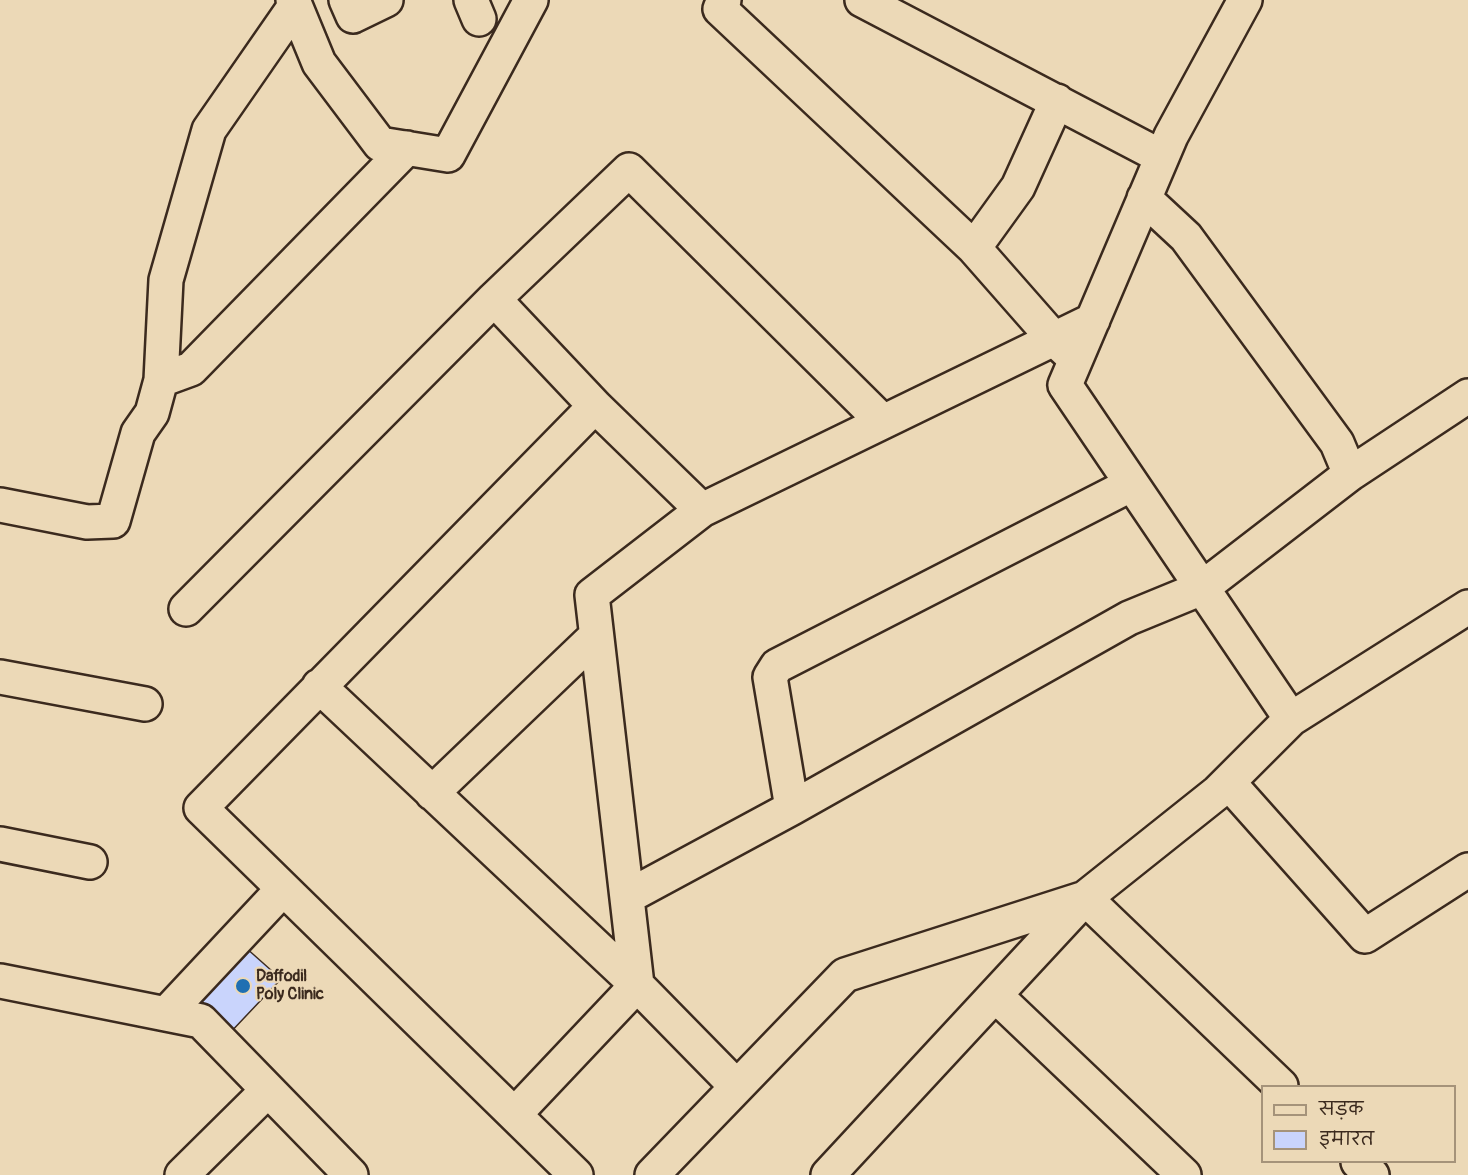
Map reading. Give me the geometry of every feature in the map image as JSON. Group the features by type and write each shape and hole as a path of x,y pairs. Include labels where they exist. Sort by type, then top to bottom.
{"street":[{"path":"346,0 353,16 386,0"},
{"path":"294,3 319,63 380,144 448,155 484,32 531,0"},
{"path":"724,0 720,9 974,248 1065,349 1065,385 1291,719"},
{"path":"862,0 1162,157"},
{"path":"637,986 592,595 702,510 883,422 1065,349 1093,320 1171,136 1237,2"},
{"path":"0,505 87,522 113,521 138,433 152,413 161,380 166,279 209,130 294,3"},
{"path":"974,248 1018,186 1057,102"},
{"path":"161,380 191,369 407,148"},
{"path":"186,609 494,300 629,170 883,422"},
{"path":"1144,198 1186,237 1337,443 1350,474"},
{"path":"494,300 595,406 702,510"},
{"path":"627,897 792,808 1129,618 1202,588 1350,474 1468,396"},
{"path":"576,1175 201,808 595,406"},
{"path":"792,808 770,677 777,666 1132,484"},
{"path":"828,1175 1086,898 1218,792 1291,719 1468,607"},
{"path":"432,793 596,636"},
{"path":"0,677 145,704"},
{"path":"319,686 637,986 737,1087"},
{"path":"1228,782 1365,936 1468,870"},
{"path":"0,844 90,862"},
{"path":"166,1014 283,888"},
{"path":"1086,898 1280,1085"},
{"path":"652,1175 845,975 1086,898"},
{"path":"0,981 201,1021 351,1175"},
{"path":"515,1114 637,986"},
{"path":"995,995 1184,1175"},
{"path":"182,1175 268,1090"},
{"path":"1360,1163 1372,1175"}],"building":[{"path":"245,947 281,979 227,1036 193,1004"}],"place":[{"name":"Daffodil Poly Clinic","path":"243,986"}]}
